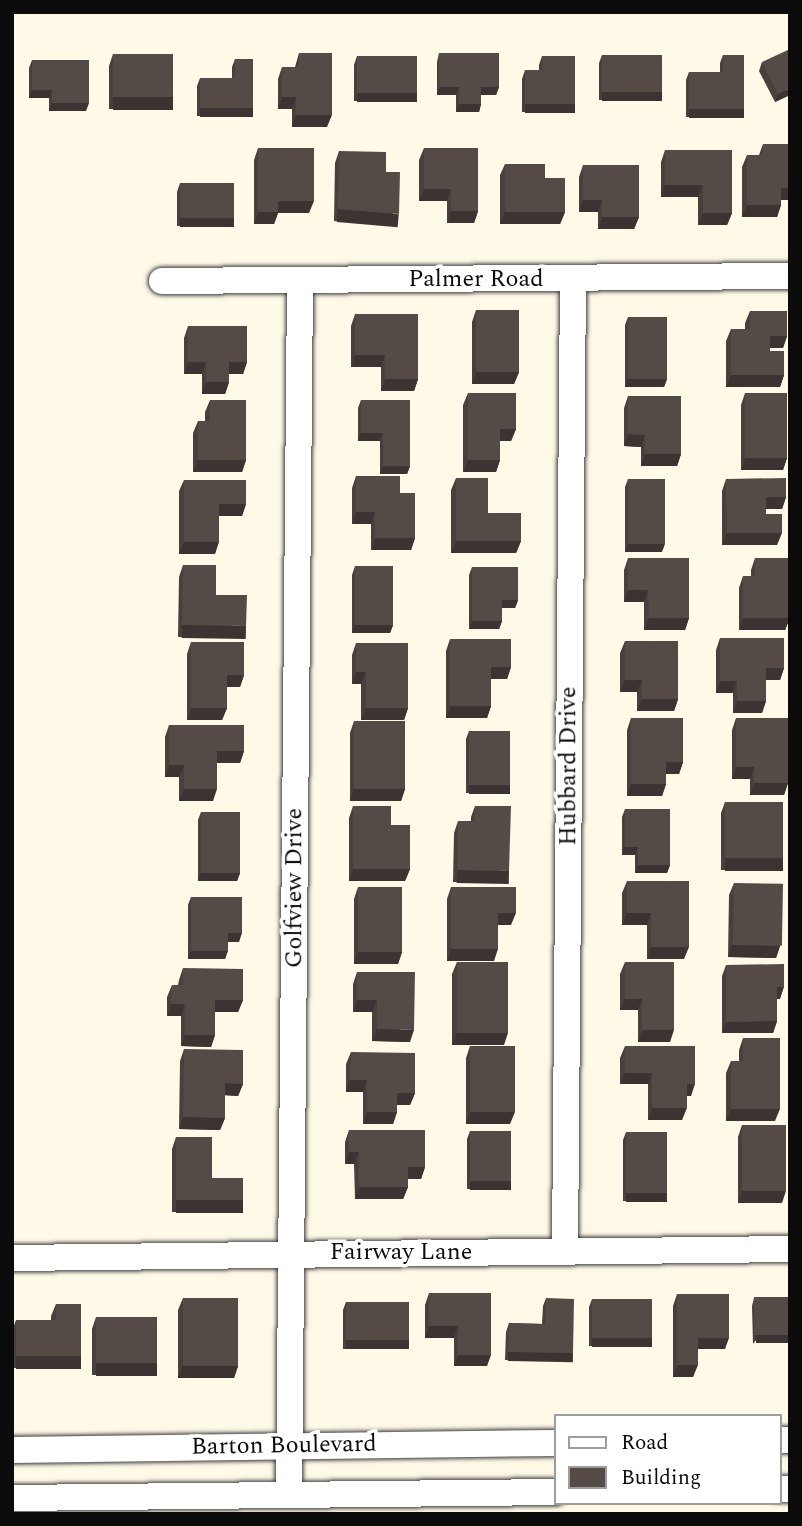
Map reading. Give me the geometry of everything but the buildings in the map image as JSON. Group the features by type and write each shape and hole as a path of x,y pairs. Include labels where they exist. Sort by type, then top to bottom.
{"street":[{"name":"Palmer Road","path":"162,281 790,276"},
{"name":"Hubbard Drive","path":"565,1252 573,279"},
{"name":"Golfview Drive","path":"289,1495 300,281"},
{"name":"Fairway Lane","path":"12,1258 790,1249"},
{"name":"Barton Boulevard","path":"12,1450 554,1443"},
{"name":"Barton Boulevard","path":"12,1498 554,1492"}]}
